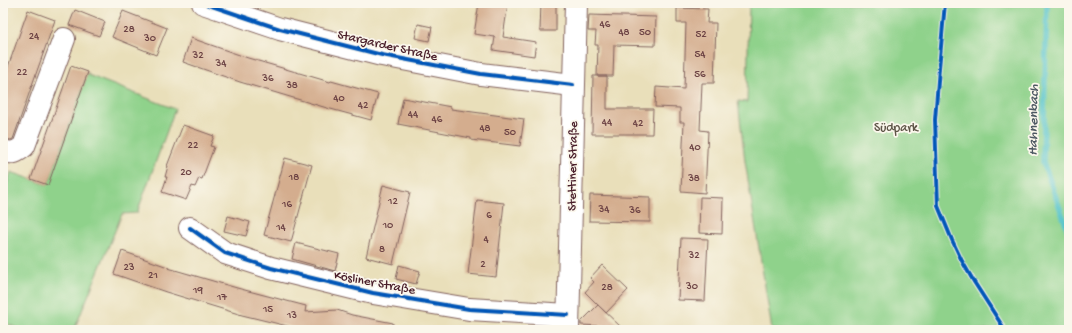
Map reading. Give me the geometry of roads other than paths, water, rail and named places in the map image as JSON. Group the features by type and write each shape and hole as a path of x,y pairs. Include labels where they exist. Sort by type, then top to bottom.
{"street":[{"name":"Stargarder Straße","path":"203,3 280,29 382,55 481,74 574,85"},
{"name":"Stettiner Straße","path":"568,323 576,3"},
{"path":"3,151 18,152 24,146 64,39"},
{"name":"Kösliner Straße","path":"190,228 225,253 271,268 374,293 469,309 568,323"}],"waterway":[{"name":"Hahnenbach","path":"1047,3 1043,162 1069,233"}],"park label":[{"name":"Südpark","path":"896,126"}]}
